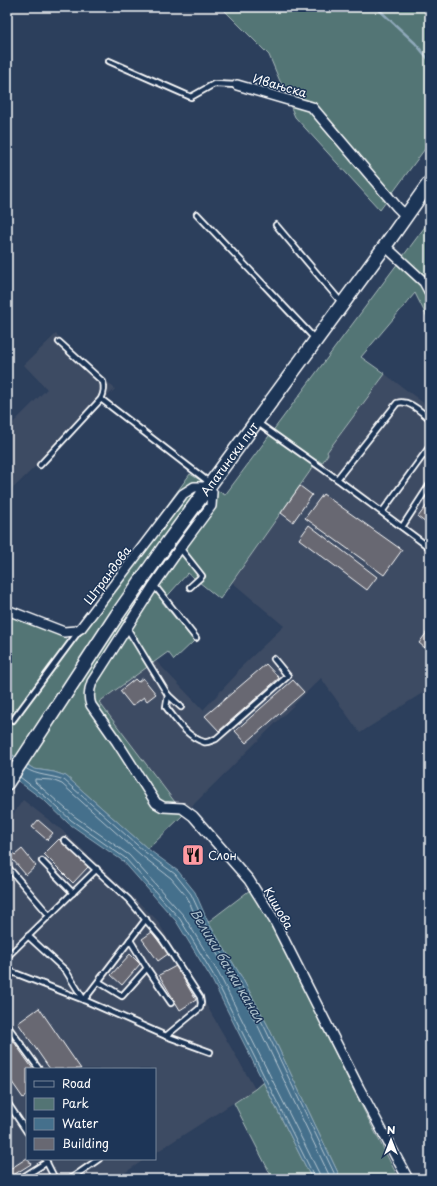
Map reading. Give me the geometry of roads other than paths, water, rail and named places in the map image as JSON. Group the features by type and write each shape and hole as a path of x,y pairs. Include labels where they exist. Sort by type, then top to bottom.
{"main road":[{"name":"Апатински пут","path":"7,783 117,614 194,504 385,246 405,215 430,182"}],"street":[{"name":"Ивањска","path":"237,85 312,107 405,215"},
{"path":"385,246 424,282 430,293"},
{"path":"127,628 154,585 211,506 212,492 209,485"},
{"name":"Штрандова","path":"81,628 184,494 194,487 209,485"},
{"path":"7,610 64,632 76,631 81,628"},
{"name":"Кишова","path":"127,628 90,688 89,699 91,705 117,742 156,803 163,807 182,808 193,816 232,859 260,896 274,920 359,1088 408,1179"}],"lane":[{"name":"Ивањска","path":"109,61 191,97 214,84 237,85"},
{"path":"197,214 315,339"},
{"path":"276,225 342,304"},
{"path":"40,465 104,394 103,382 59,342"},
{"path":"101,399 209,485"},
{"path":"337,479 397,403 404,402 409,404 430,419"},
{"path":"256,422 337,479 430,548"},
{"path":"382,512 430,446"},
{"path":"402,527 430,484"},
{"path":"180,548 202,576 190,587"},
{"path":"154,585 196,638"},
{"path":"13,720 81,628"},
{"path":"127,628 168,695 181,708"},
{"path":"168,695 166,708 185,731 204,742 209,742 216,739 288,676 274,659"},
{"path":"64,840 130,900 162,939 200,997 200,1008 166,1036"},
{"path":"42,861 73,893"},
{"path":"7,866 50,915"},
{"path":"7,957 97,869"},
{"path":"84,1000 146,919"},
{"path":"28,936 66,972 84,1000"},
{"path":"130,940 171,1003"},
{"path":"99,982 122,996 147,968"},
{"path":"7,970 84,1000 166,1036 210,1052"},
{"path":"7,1025 38,1068"},
{"path":"7,1102 26,1130"},
{"path":"70,1179 98,1160"},
{"path":"20,1179 46,1161 55,1179"}],"water":[{"name":"Велики бачки канал","path":"7,752 34,769 54,772 66,776 148,849 178,871 195,892 208,922 241,976 267,1024 341,1179 312,1179 211,978 176,921 123,861 68,823 45,801 7,773"}],"waterway":[{"path":"376,7 415,43 430,61"}],"place":[{"name":"Слон","path":"193,855"}]}
